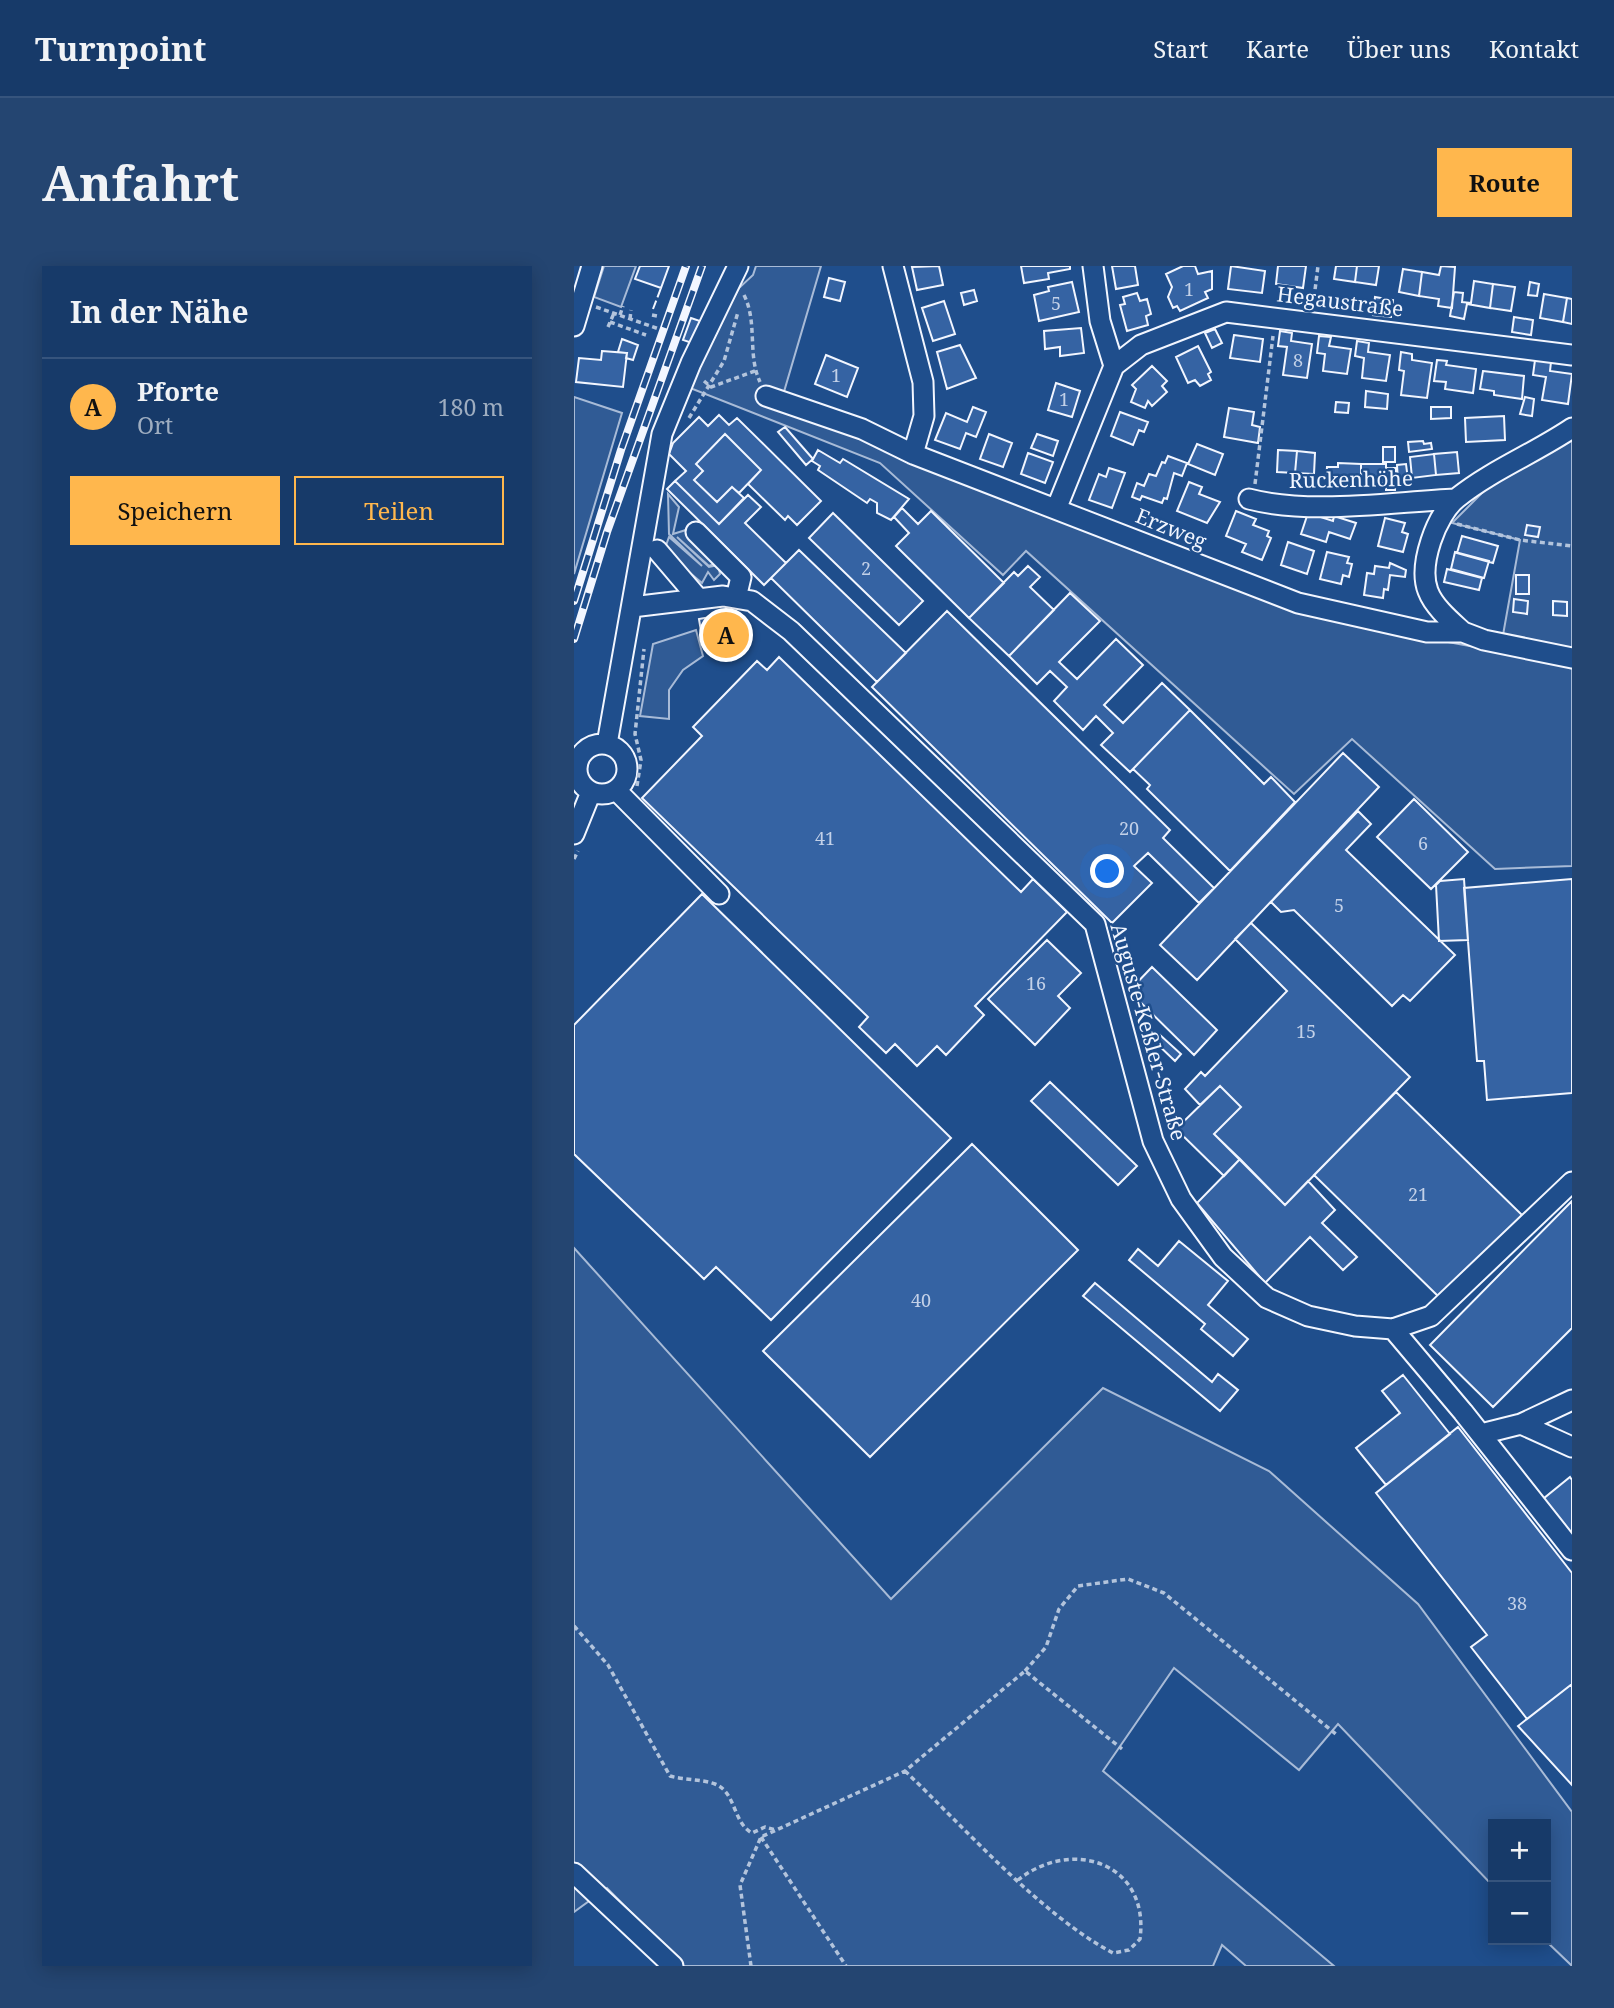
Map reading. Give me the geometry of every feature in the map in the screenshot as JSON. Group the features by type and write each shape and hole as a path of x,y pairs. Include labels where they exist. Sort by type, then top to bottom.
{"street":[{"path":"574,326 592,266"},
{"path":"607,744 662,434 691,363 738,266"},
{"path":"893,266 923,382 924,416 913,454"},
{"path":"1058,508 1114,366 1100,321 1093,266"},
{"name":"Hegaustraße","path":"1114,366 1141,345 1188,324 1226,312 1572,355"},
{"name":"Erzweg","path":"766,396 862,429 913,454 1298,603 1427,632 1463,632 1484,640 1572,658"},
{"path":"1463,632 1446,616 1428,590 1427,553 1442,519 1455,499 1572,428"},
{"name":"Ruckenhöhe","path":"1248,499 1268,504 1328,505 1455,499"},
{"path":"696,532 741,577 736,598"},
{"path":"657,550 697,597"},
{"name":"Auguste-Keßler-Straße","path":"632,607 714,595 752,601 791,631 1095,924 1153,1141 1181,1199 1223,1257 1267,1298 1308,1316 1355,1326 1393,1329 1431,1316 1572,1182"},
{"path":"607,744 618,748 626,761 626,777 616,790 601,794 591,792 577,776 576,760 587,747 607,744"},
{"path":"616,790 719,894"},
{"path":"574,834 591,792"},
{"path":"1393,1329 1481,1434 1572,1550"},
{"path":"1481,1434 1521,1424 1572,1400"},
{"path":"1521,1424 1572,1447"},
{"path":"574,1873 673,1966"}],"path":[{"path":"1312,321 1318,266"},
{"path":"709,372 704,383 711,387 755,371 752,312 743,293"},
{"path":"583,298 587,304 659,330"},
{"path":"620,315 623,306"},
{"path":"631,310 631,319"},
{"path":"614,313 609,325 646,335"},
{"path":"1248,499 1254,488 1262,445 1275,316"},
{"path":"1442,519 1520,540 1572,546"},
{"path":"751,1966 740,1885 761,1837 905,1770 1025,1671 1046,1647 1059,1609 1078,1586 1128,1579 1164,1593 1337,1735"},
{"path":"574,1626 608,1665 670,1776 716,1784 730,1797 745,1829 752,1832 765,1827 776,1830"},
{"path":"1025,1671 1122,1749"},
{"path":"905,1770 1018,1880 1090,1941 1113,1953 1129,1950 1140,1939 1140,1904 1131,1883 1090,1858 1037,1865 1018,1880"},
{"path":"761,1837 846,1966"}],"shaded area":[{"path":"604,266 636,266 621,307 594,297"},
{"path":"756,266 821,266 781,402 1378,629 1572,665 1572,866 1495,869 1352,739 1294,794 1026,551 1003,575 880,463 685,386 739,288 753,275"},
{"path":"574,397 622,413 574,574"},
{"path":"1572,430 1572,649 1503,635 1520,540 1452,523 1495,480"},
{"path":"668,494 679,507 673,534 686,530 719,562 709,566 677,537 709,567 718,565 720,574 714,580 708,572 702,583 664,551 669,537 702,566 669,534"},
{"path":"696,630 703,656 683,670 669,690 669,719 640,716 653,644"},
{"path":"574,1248 891,1599 1103,1388 1269,1471 1418,1604 1572,1812 1572,1966 1550,1945 1551,1819 1488,1819 1488,1881 1338,1724 1299,1770 1174,1668 1103,1771 1334,1966 1246,1966 1222,1945 1213,1966 684,1966 607,1888 574,1912"}],"building":[{"path":"640,266 669,266 661,288 635,279"},
{"path":"939,266 943,285 917,290 912,267"},
{"path":"1021,266 1070,266 1070,269 1048,273 1049,279 1024,283"},
{"path":"1112,266 1135,266 1138,285 1116,289"},
{"path":"1183,266 1195,266 1198,274 1212,271 1212,289 1205,292 1208,298 1180,311 1177,306 1173,308 1168,297 1172,287 1166,274"},
{"path":"1231,266 1265,271 1262,293 1228,289"},
{"path":"1278,266 1306,266 1303,288 1276,284"},
{"path":"1336,266 1357,266 1355,282 1334,279"},
{"path":"1357,266 1379,266 1376,285 1355,282"},
{"path":"1441,266 1455,267 1452,308 1438,306 1439,299 1419,296 1422,272 1439,275"},
{"path":"1403,269 1422,272 1419,296 1399,292"},
{"path":"829,278 845,282 840,301 824,297"},
{"path":"1474,281 1493,284 1490,308 1467,304 1464,319 1450,316 1454,292 1463,293 1462,302 1471,303"},
{"path":"1072,282 1079,312 1039,321 1034,295 1049,291 1048,287"},
{"path":"1530,282 1539,284 1537,296 1528,295"},
{"path":"1493,284 1515,287 1511,311 1490,308"},
{"path":"974,290 977,301 964,305 961,293"},
{"path":"1137,293 1140,301 1147,299 1151,314 1146,316 1148,325 1127,331 1120,305 1125,304 1123,297"},
{"path":"1544,294 1567,298 1563,322 1540,318"},
{"path":"1375,297 1393,300 1391,317 1373,315"},
{"path":"1567,298 1572,299 1572,324 1563,322"},
{"path":"944,301 955,334 933,341 922,308"},
{"path":"1514,317 1533,320 1531,335 1512,332"},
{"path":"691,318 700,321 692,343 683,340"},
{"path":"1081,328 1084,353 1060,356 1060,347 1045,349 1044,331"},
{"path":"1215,329 1222,343 1212,348 1205,333"},
{"path":"1280,331 1292,333 1291,341 1312,344 1307,378 1283,375 1287,347 1278,346"},
{"path":"1234,335 1263,339 1260,362 1230,358"},
{"path":"1319,336 1331,337 1329,346 1351,349 1347,374 1323,371 1325,354 1317,353"},
{"path":"622,339 638,345 633,360 626,358 627,353 618,352"},
{"path":"1357,341 1369,343 1368,352 1390,355 1386,381 1362,378 1364,358 1355,356"},
{"path":"960,345 976,378 947,389 937,352"},
{"path":"1198,346 1211,372 1208,374 1211,380 1200,386 1195,380 1188,383 1176,357"},
{"path":"602,351 627,353 623,387 576,382 579,358 601,360"},
{"path":"1401,352 1412,354 1412,360 1432,363 1427,398 1401,395 1404,371 1399,370"},
{"path":"826,355 858,368 847,397 815,384"},
{"path":"1437,360 1447,361 1446,365 1476,369 1473,393 1445,389 1446,382 1434,381"},
{"path":"1535,360 1551,362 1550,371 1572,374 1568,404 1542,400 1546,377 1533,375"},
{"path":"1152,366 1167,381 1162,386 1167,392 1152,406 1148,401 1145,408 1131,402 1136,389 1132,385"},
{"path":"1483,371 1524,376 1522,399 1494,395 1494,391 1480,389"},
{"path":"1056,383 1080,391 1072,417 1048,410"},
{"path":"1366,391 1388,394 1387,409 1365,407"},
{"path":"1525,397 1534,399 1532,416 1520,414"},
{"path":"1336,402 1349,403 1348,413 1335,412"},
{"path":"973,407 986,412 976,437 966,433 960,449 935,440 946,413 967,422"},
{"path":"1431,407 1451,407 1451,418 1431,419"},
{"path":"1229,408 1254,412 1252,425 1260,427 1258,443 1224,437"},
{"path":"1120,412 1148,422 1144,432 1139,430 1133,445 1111,436"},
{"path":"719,415 729,425 737,418 821,501 797,525 788,516 785,520 748,484 761,470 725,434 696,464 703,471 694,480 717,502 732,487 744,498 719,524 675,481 686,471 669,454 673,443 699,417 708,426"},
{"path":"1504,416 1505,440 1466,442 1465,418"},
{"path":"785,427 813,459 806,465 778,432"},
{"path":"725,434 761,470 739,493 732,487 717,502 694,480 703,471 696,464"},
{"path":"989,434 1012,443 1003,467 980,459"},
{"path":"1037,434 1058,441 1053,456 1031,448"},
{"path":"1423,441 1424,444 1431,443 1432,449 1409,452 1408,442"},
{"path":"1197,444 1223,454 1215,475 1188,464"},
{"path":"1383,447 1395,447 1395,462 1383,462"},
{"path":"818,450 840,463 843,459 909,499 891,520 877,513 877,503 870,499 867,503 818,470 820,466 812,461"},
{"path":"1278,450 1297,451 1295,473 1277,472"},
{"path":"1297,451 1315,453 1314,474 1295,473"},
{"path":"1457,452 1459,473 1436,475 1434,454"},
{"path":"1028,453 1053,462 1045,483 1021,474"},
{"path":"1434,454 1436,475 1412,478 1410,457"},
{"path":"1168,456 1187,463 1182,476 1174,473 1167,499 1164,498 1162,503 1142,496 1140,500 1132,497 1137,483 1144,486 1149,474 1156,476"},
{"path":"1338,463 1361,464 1361,487 1326,480 1327,467 1338,467"},
{"path":"1361,464 1386,464 1386,468 1396,468 1395,490 1386,490 1386,483 1361,487"},
{"path":"1406,464 1408,480 1398,481 1397,465"},
{"path":"1109,468 1125,473 1112,508 1089,500 1099,474 1106,477"},
{"path":"675,481 719,524 748,495 761,507 745,523 786,563 764,585 667,489"},
{"path":"1189,482 1202,487 1199,494 1220,502 1207,523 1177,511"},
{"path":"902,508 918,524 931,511 1004,583 969,618 896,546 909,533 894,517"},
{"path":"1236,511 1256,519 1253,525 1269,531 1267,536 1271,538 1262,560 1242,552 1246,544 1226,536"},
{"path":"833,513 923,601 899,625 809,538"},
{"path":"1308,513 1333,521 1334,516 1356,523 1350,539 1329,532 1326,542 1301,534"},
{"path":"1385,518 1405,523 1402,532 1408,534 1403,552 1378,546"},
{"path":"1527,525 1540,527 1538,537 1525,535"},
{"path":"1462,536 1498,546 1493,563 1457,553"},
{"path":"1288,542 1314,551 1307,574 1281,565"},
{"path":"799,550 906,653 877,682 771,578"},
{"path":"1327,552 1349,557 1347,563 1352,564 1349,577 1343,575 1341,584 1320,579"},
{"path":"1455,552 1489,561 1484,578 1451,569"},
{"path":"1390,563 1406,570 1405,577 1390,575 1388,590 1384,589 1383,598 1364,595 1367,573 1374,574 1375,566 1389,568"},
{"path":"1028,566 1040,577 1030,587 1054,610 1009,656 969,618 1014,572 1018,576"},
{"path":"1447,569 1482,578 1479,590 1444,582"},
{"path":"1516,575 1529,575 1529,594 1516,594"},
{"path":"1070,593 1100,621 1059,662 1077,679 1116,639 1143,665 1104,705 1123,723 1162,683 1190,710 1130,772 1101,745 1113,733 1096,716 1083,730 1054,701 1067,687 1050,671 1037,684 1009,656"},
{"path":"1514,599 1528,601 1527,614 1513,612"},
{"path":"1553,601 1567,602 1567,616 1553,615"},
{"path":"947,611 1170,830 1163,838 1214,888 1199,903 1148,853 1134,866 1152,883 1112,923 872,687"},
{"path":"710,617 725,626 751,629 749,645 715,641 703,644 699,619"},
{"path":"779,657 1021,892 1033,879 1067,912 975,1006 984,1015 946,1055 937,1046 917,1066 895,1044 886,1053 859,1027 868,1017 642,798 702,736 693,727 757,661 767,670"},
{"path":"1190,710 1264,784 1271,777 1295,802 1230,871 1147,789 1150,785 1133,769"},
{"path":"1343,753 1379,787 1197,980 1160,945"},
{"path":"1414,799 1468,852 1431,889 1377,837"},
{"path":"1358,811 1371,824 1346,850 1455,955 1410,1001 1403,995 1392,1006 1294,910 1281,912 1271,902"},
{"path":"1464,879 1468,940 1439,941 1436,885 1440,881"},
{"path":"1572,879 1572,1093 1487,1100 1484,1061 1477,1061 1464,888"},
{"path":"702,894 951,1138 771,1320 716,1267 704,1279 574,1154 574,1025"},
{"path":"1251,923 1410,1077 1285,1205 1214,1134 1241,1107 1220,1086 1200,1105 1185,1089 1201,1072 1205,1076 1287,991 1235,939"},
{"path":"1047,940 1081,973 1058,996 1070,1008 1035,1045 988,999"},
{"path":"1152,967 1217,1030 1194,1055 1129,991"},
{"path":"1160,1035 1181,1054 1175,1061 1154,1041"},
{"path":"1050,1082 1137,1166 1118,1185 1031,1101"},
{"path":"1220,1086 1241,1107 1214,1134 1240,1159 1224,1176 1176,1129"},
{"path":"1396,1092 1522,1215 1440,1298 1314,1175"},
{"path":"972,1144 1078,1250 870,1457 763,1351"},
{"path":"1240,1159 1285,1205 1308,1181 1335,1210 1322,1223 1357,1257 1343,1270 1310,1237 1265,1283 1197,1203"},
{"path":"1572,1201 1572,1328 1493,1407 1430,1345"},
{"path":"1179,1241 1228,1281 1208,1305 1248,1339 1233,1356 1201,1329 1205,1324 1129,1260 1138,1249 1158,1266"},
{"path":"1095,1283 1212,1382 1218,1374 1238,1390 1220,1411 1083,1296"},
{"path":"1403,1375 1450,1434 1386,1485 1356,1448 1400,1413 1382,1391"},
{"path":"1458,1427 1572,1573 1572,1684 1527,1719 1471,1647 1487,1635 1376,1493"},
{"path":"1570,1477 1572,1480 1572,1536 1543,1499"},
{"path":"1572,1684 1572,1785 1518,1726"}],"railway":[{"path":"574,601 621,450 686,266"},
{"path":"574,639 607,532 702,266"}],"fence":[{"path":"653,309 661,288"}],"place":[{"name":"Pforte","path":"726,635"}]}
